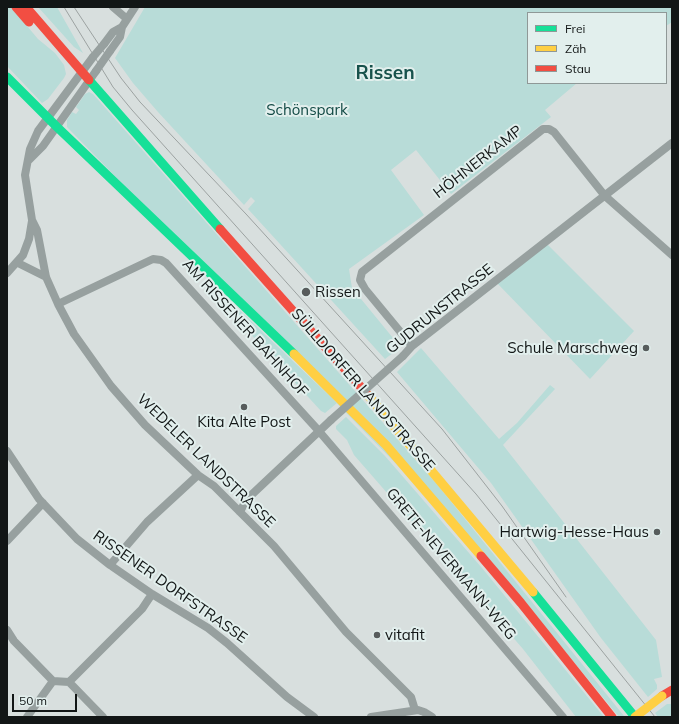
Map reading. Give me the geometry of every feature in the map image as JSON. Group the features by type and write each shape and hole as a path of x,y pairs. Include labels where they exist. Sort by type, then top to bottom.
{"main road":[{"path":"16,7 40,35 67,54"},
{"path":"26,7 67,54"},
{"name":"SÜLLDORFER LANDSTRASSE","path":"67,54 378,406 487,535 635,717"},
{"name":"SÜLLDORFER LANDSTRASSE","path":"7,77 47,118 93,160 340,398 386,445 521,603 612,717"},
{"path":"635,717 672,690"}],"street":[{"path":"113,7 127,18"},
{"path":"28,160 36,155 57,127 120,37 122,27 135,7"},
{"name":"WEDELER LANDSTRASSE","path":"122,27 112,32 47,118 34,139 30,149 25,175 32,220 37,230 46,277 74,334 111,386 144,425 198,475 214,486 274,546 346,632 408,694 413,700 415,710"},
{"name":"HÖHNERKAMP","path":"412,346 365,289 360,278 366,268 543,129 549,129 554,132 605,196"},
{"name":"GUDRUNSTRASSE","path":"240,512 246,500 318,430 403,356 412,346 672,143"},
{"path":"605,196 672,255"},
{"path":"7,273 18,262 27,246 32,220"},
{"name":"AM RISSENER BAHNHOF","path":"58,304 153,259 161,260 178,273 318,430"},
{"path":"18,262 46,277"},
{"name":"GRETE-NEVERMANN-WEG","path":"318,430 563,717"},
{"name":"RISSENER DORFSTRASSE","path":"7,451 43,504 77,539 110,565 152,594 203,625 227,643 287,697 314,717"},
{"path":"110,565 148,522 198,475"},
{"path":"7,541 43,504"},
{"path":"69,682 142,609 152,594"},
{"path":"7,630 14,641 53,680 69,682 103,717"},
{"path":"27,717 53,680"},
{"path":"371,717 415,710 424,712 432,717"}],"green space":[{"path":"7,7 11,7 38,39 55,53 64,65 66,74 64,78 48,99 42,103 7,66"},
{"path":"38,7 57,7 83,53 74,47"},
{"name":"Schönspark","path":"145,7 672,7 672,22 667,25 667,12 527,12 527,84 576,84 545,110 551,117 451,194 416,150 391,170 424,215 349,269 352,288 393,338 398,349 385,359 248,209 255,201 251,197 244,205 158,112 133,83 115,58"},
{"path":"89,92 93,94 436,483 624,716 619,717 491,561 67,127 67,120 72,112 76,114 79,110 76,107 85,94"},
{"path":"545,242 634,331 590,379 495,281"},
{"path":"232,303 337,403 325,413 321,411 226,307"},
{"path":"421,348 499,439 517,423 550,385 555,389 503,445 656,640 662,677 654,679 657,689 648,697 601,638 491,483 397,372"},
{"path":"346,417 385,456 482,568 604,717 576,717 523,649 354,455 347,440 336,429 336,426"},
{"path":"667,704 672,704 672,717 658,717 655,713"}],"tram line":[{"path":"64,7 113,87 132,110 476,494 655,717"},
{"path":"74,7 121,78 140,102 246,214 442,429 502,506 566,597"}],"traffic: fast":[{"path":"7,77 57,127"},
{"path":"89,80 220,229"},
{"path":"57,127 294,354"},
{"path":"533,592 635,717"}],"traffic: slow":[{"path":"294,354 386,445 481,556"},
{"path":"367,394 533,592"},
{"path":"635,717 662,696"}],"traffic: jam":[{"path":"16,7 29,22"},
{"path":"26,7 89,80"},
{"path":"220,229 367,394"},
{"path":"481,556 521,603 612,717"},
{"path":"662,696 672,690"}],"place":[{"name":"Rissen","path":"306,292"},
{"name":"Schule Marschweg","path":"646,348"},
{"name":"Kita Alte Post","path":"244,407"},
{"name":"Hartwig-Hesse-Haus","path":"657,532"},
{"name":"vitafit","path":"377,635"}],"district":[{"name":"Rissen","path":"385,73"}]}
